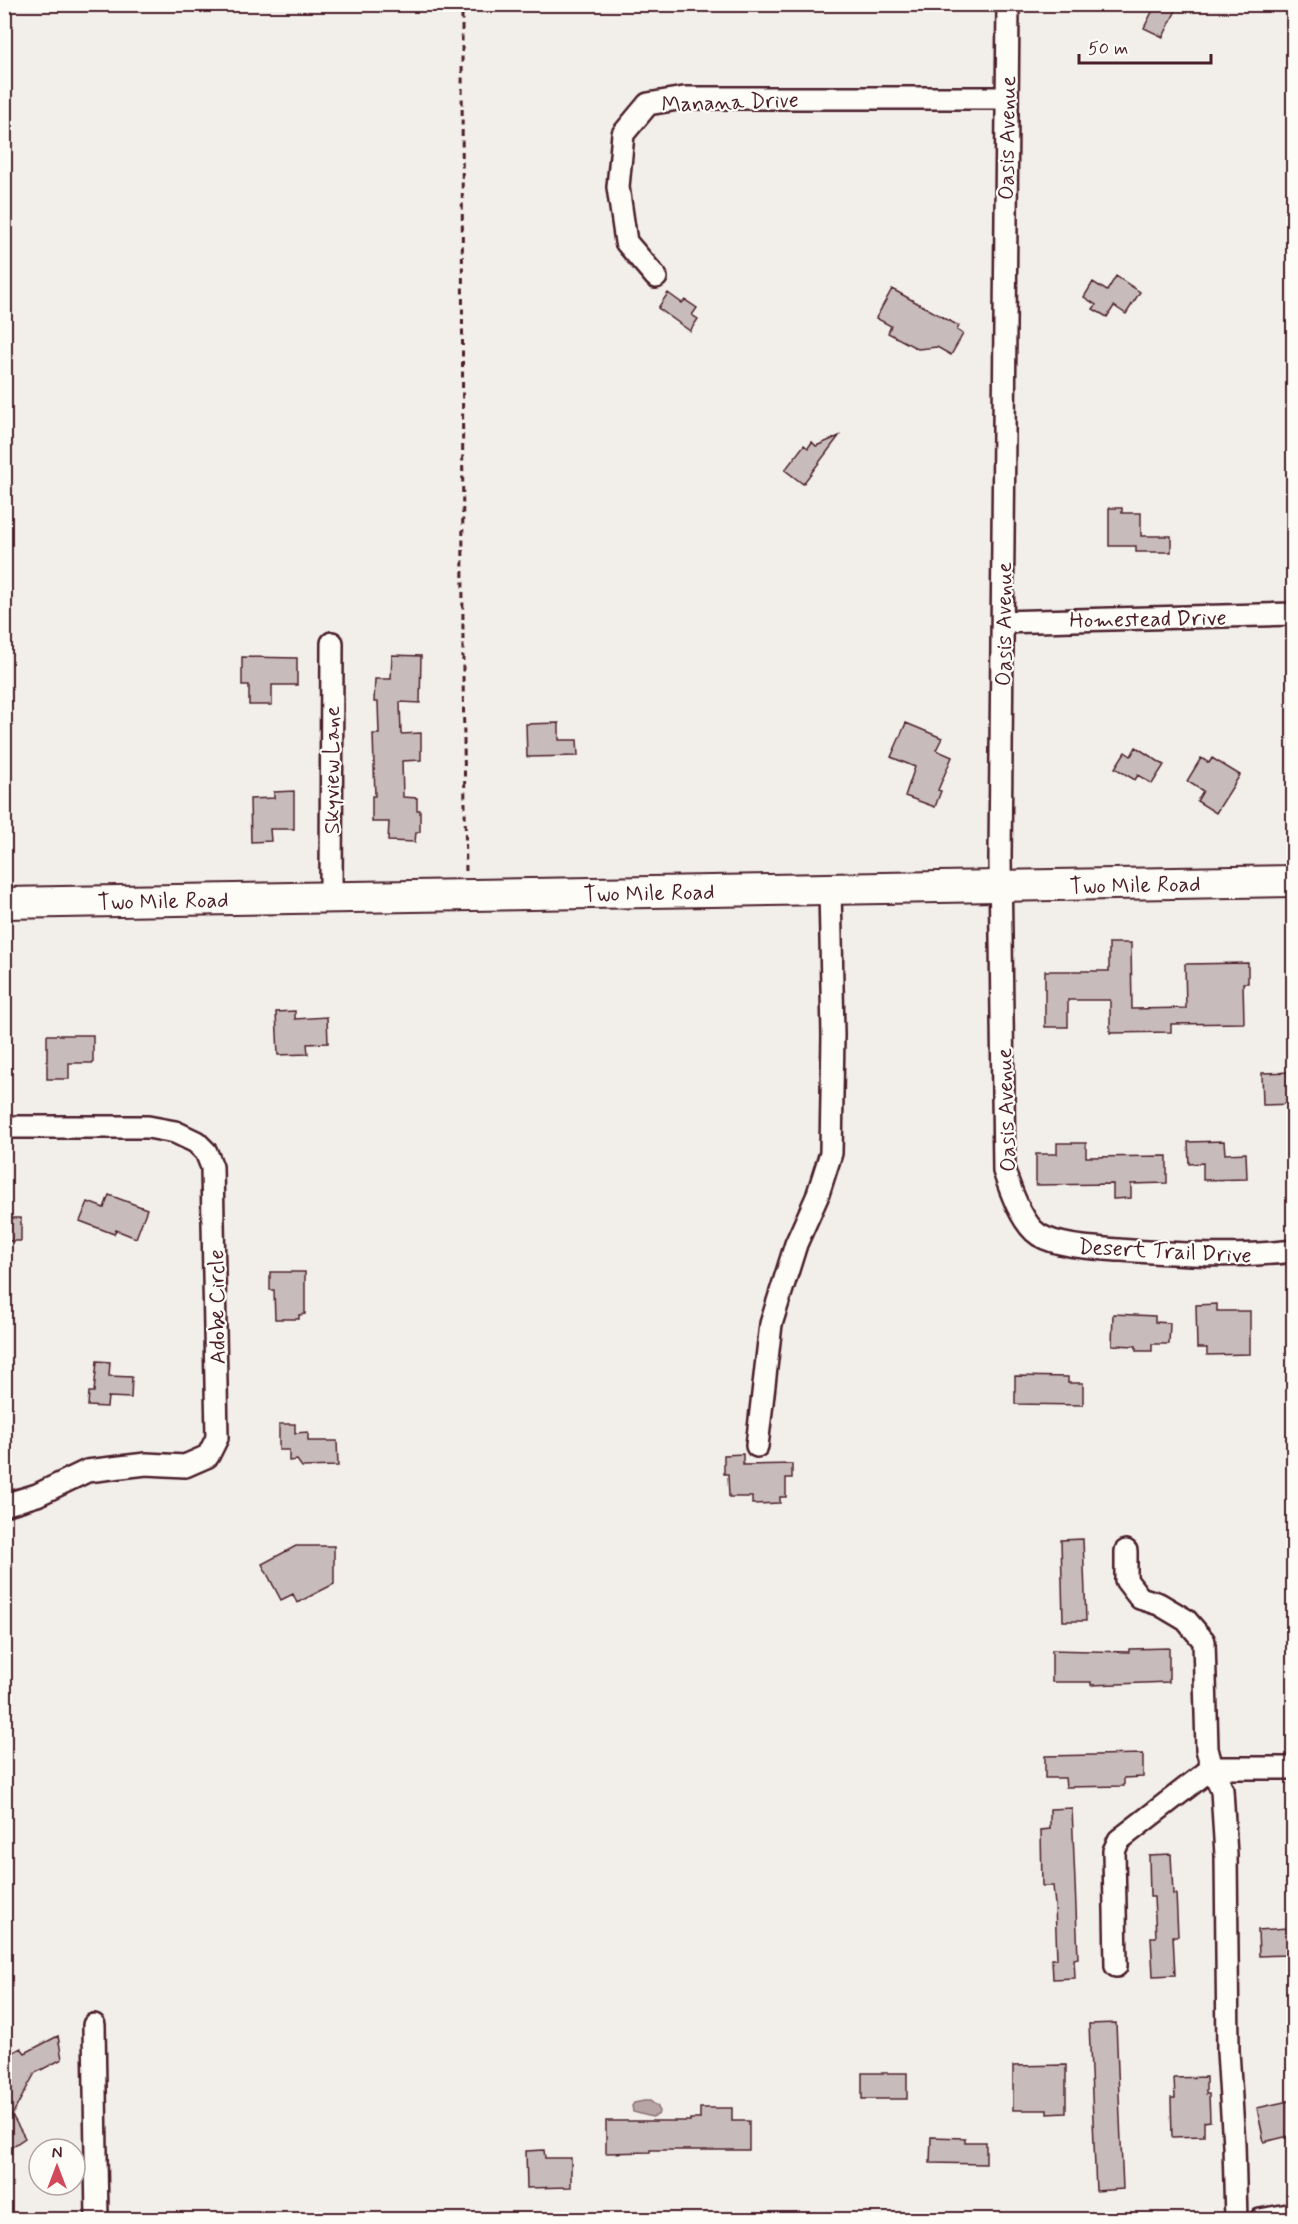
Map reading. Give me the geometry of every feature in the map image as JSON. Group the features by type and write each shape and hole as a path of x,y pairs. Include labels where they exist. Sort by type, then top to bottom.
{"main road":[{"name":"Two Mile Road","path":"4,903 1293,880"}],"street":[{"name":"Oasis Avenue","path":"1008,4 1001,886 1004,1171 1017,1207 1038,1234"},
{"name":"Manana Drive","path":"656,277 626,242 618,187 623,134 648,104 684,98 1006,98"},
{"name":"Homestead Drive","path":"1003,622 1293,614"},
{"name":"Skyview Lane","path":"331,898 332,643"},
{"path":"757,1446 771,1324 796,1244 817,1197 831,1153 833,1035 830,889"},
{"name":"Adobe Circle","path":"4,1127 148,1127 175,1132 196,1142 206,1152 212,1167 218,1438 208,1456 185,1466 146,1464 87,1471 37,1495 4,1505"},
{"name":"Desert Trail Drive","path":"1038,1234 1074,1246 1165,1253 1253,1256 1293,1251"},
{"path":"1126,1551 1126,1581 1140,1598 1159,1604 1186,1620 1204,1641 1207,1749 1212,1768 1222,1790 1226,1855 1228,2052 1236,2220"},
{"path":"1116,1966 1114,1851 1119,1840 1212,1768 1293,1768"},
{"path":"94,2025 97,2220"},
{"path":"1260,2220 1293,2214"}],"path":[{"path":"462,4 463,674 466,895"}],"shaded area":[{"path":"650,2101 658,2107 658,2115 652,2117 633,2112 634,2103"}],"building":[{"path":"1156,4 1179,4 1163,37 1144,28"},
{"path":"1116,276 1140,292 1126,314 1114,306 1107,317 1093,309 1096,305 1084,297 1093,282 1107,291"},
{"path":"892,289 959,326 957,330 963,334 951,355 937,347 918,349 888,333 891,326 876,318"},
{"path":"668,293 682,303 685,300 697,308 692,315 698,319 690,331 658,308"},
{"path":"839,436 803,484 785,470 804,445 808,448 812,442 816,446"},
{"path":"1109,508 1122,508 1122,513 1141,513 1141,536 1171,536 1171,552 1136,552 1136,546 1109,546"},
{"path":"392,655 421,656 420,703 400,702 401,734 421,733 421,760 402,761 403,797 417,798 417,810 420,810 420,832 416,832 415,842 388,841 389,822 372,822 372,796 375,796 373,734 379,734 378,702 374,702 375,679 391,679"},
{"path":"242,657 297,658 297,685 272,685 272,705 249,705 249,685 242,685"},
{"path":"559,723 559,740 577,740 578,756 527,757 526,724"},
{"path":"906,723 942,738 936,750 952,757 938,790 941,791 935,807 905,796 915,767 891,757"},
{"path":"1136,747 1164,765 1152,784 1138,775 1135,780 1115,768 1125,752 1131,756"},
{"path":"1201,758 1209,763 1212,758 1240,775 1216,813 1197,801 1203,791 1187,781"},
{"path":"294,791 294,829 270,829 271,841 251,842 250,799 274,798 274,792"},
{"path":"1109,943 1131,943 1132,1009 1186,1008 1185,964 1248,963 1248,983 1243,983 1244,1023 1171,1024 1171,1032 1110,1033 1110,1000 1068,1000 1068,1027 1045,1027 1045,971 1109,971"},
{"path":"295,1011 295,1019 327,1017 328,1043 307,1044 308,1054 278,1055 276,1012"},
{"path":"47,1035 93,1035 93,1063 69,1063 69,1079 47,1079"},
{"path":"1293,1072 1293,1104 1263,1105 1262,1073"},
{"path":"1224,1141 1225,1154 1246,1153 1247,1179 1203,1180 1203,1163 1189,1164 1188,1142"},
{"path":"1057,1143 1086,1143 1086,1157 1167,1156 1167,1183 1131,1184 1131,1198 1113,1199 1113,1184 1036,1185 1036,1154 1057,1154"},
{"path":"109,1195 147,1209 136,1238 116,1230 114,1234 80,1221 88,1202 104,1208"},
{"path":"4,1218 21,1218 21,1241 4,1241"},
{"path":"270,1272 305,1272 305,1314 299,1315 299,1319 275,1319 274,1290 270,1290"},
{"path":"1217,1304 1217,1311 1250,1311 1250,1354 1207,1355 1207,1348 1197,1348 1196,1305"},
{"path":"1113,1314 1155,1316 1155,1322 1170,1323 1169,1344 1152,1344 1152,1351 1136,1351 1136,1346 1112,1345"},
{"path":"97,1361 110,1362 109,1376 132,1377 131,1398 108,1397 107,1407 88,1406 89,1392 94,1392"},
{"path":"1015,1376 1068,1377 1068,1383 1083,1383 1083,1405 1015,1404"},
{"path":"279,1424 295,1424 295,1433 308,1432 308,1441 337,1441 338,1466 302,1467 297,1460 289,1461 289,1450 279,1450"},
{"path":"743,1454 743,1465 792,1464 792,1478 786,1478 786,1497 780,1497 780,1503 752,1504 752,1497 729,1497 728,1474 724,1474 724,1455"},
{"path":"1083,1539 1086,1621 1063,1621 1061,1540"},
{"path":"296,1546 334,1546 334,1584 297,1603 293,1594 281,1600 262,1564"},
{"path":"1169,1648 1169,1682 1091,1685 1091,1682 1052,1682 1052,1650 1129,1652 1129,1649"},
{"path":"1143,1754 1143,1777 1124,1778 1124,1786 1066,1787 1065,1778 1045,1778 1045,1756"},
{"path":"1072,1808 1078,1958 1074,1959 1075,1978 1053,1979 1052,1959 1057,1959 1055,1905 1053,1886 1042,1886 1041,1830 1050,1829 1050,1809"},
{"path":"1171,1854 1178,1936 1173,1936 1175,1975 1153,1976 1151,1937 1156,1937 1154,1897 1150,1897 1149,1855"},
{"path":"1287,1928 1288,1955 1259,1956 1258,1930"},
{"path":"1116,2023 1123,2189 1096,2191 1089,2024"},
{"path":"58,2036 62,2059 35,2073 12,2115 25,2138 4,2152 4,2073 8,2068 4,2057 21,2048 25,2053"},
{"path":"1066,2065 1066,2113 1047,2114 1047,2110 1013,2110 1013,2066"},
{"path":"862,2073 907,2073 907,2099 862,2099"},
{"path":"1206,2077 1210,2121 1204,2122 1204,2136 1172,2137 1171,2098 1175,2098 1174,2078"},
{"path":"1293,2100 1293,2135 1264,2142 1257,2108"},
{"path":"700,2108 732,2108 732,2121 749,2121 749,2150 650,2150 650,2152 606,2153 606,2121 690,2121 690,2119 700,2119"},
{"path":"931,2137 965,2138 965,2142 986,2142 986,2164 930,2163"},
{"path":"544,2150 545,2158 571,2158 571,2187 527,2188 526,2151"}]}
